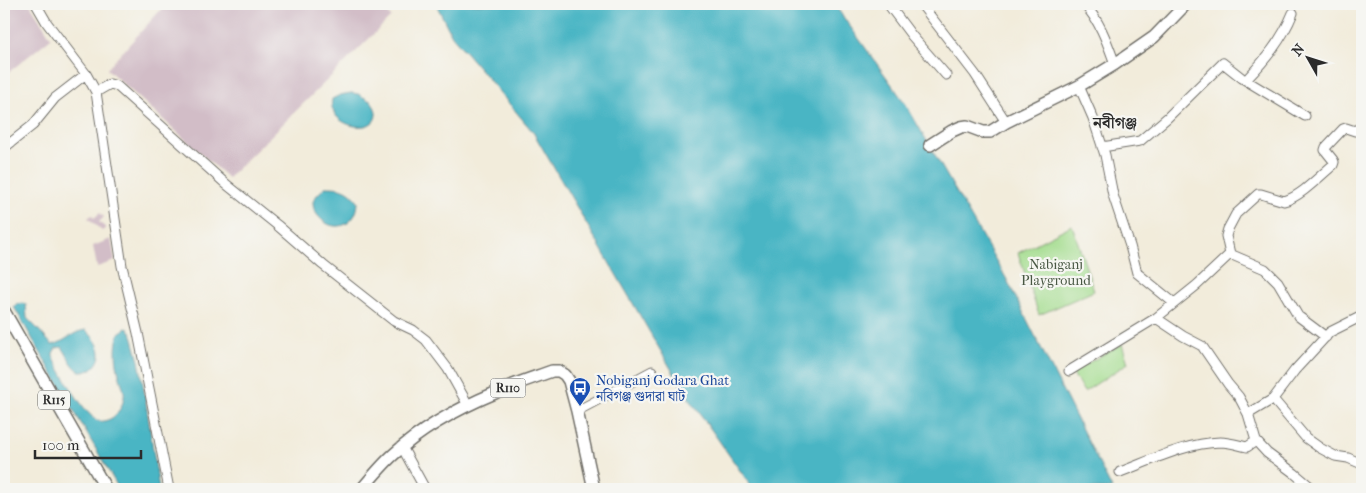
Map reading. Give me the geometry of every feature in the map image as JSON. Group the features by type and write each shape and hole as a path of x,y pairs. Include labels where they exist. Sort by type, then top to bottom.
{"main road":[{"path":"930,145 961,126 967,126 986,133 990,132 1006,122 1079,86 1154,37 1186,4"},
{"name":"R115","path":"4,311 106,489"},
{"name":"R110","path":"362,489 402,447 441,420 497,392 552,371 559,371 565,374 569,381 578,410 594,489"}],"street":[{"path":"36,4 47,23 86,74 96,92 122,266 140,342 168,489"},
{"path":"888,4 912,36 946,75"},
{"path":"921,4 975,74 1006,122"},
{"path":"1084,4 1100,27 1115,64"},
{"path":"1246,80 1275,48 1293,13"},
{"path":"1102,147 1140,141 1167,118 1223,63 1246,80 1305,116"},
{"path":"4,148 33,125 55,98 86,74"},
{"path":"96,92 110,84 117,86 226,184 277,224 323,265 394,320 413,330 426,340 448,369 468,405"},
{"path":"1079,86 1093,118 1102,147 1113,195 1137,273 1174,303"},
{"path":"1230,254 1226,233 1236,214 1258,194 1284,201 1292,198 1333,165 1333,160 1325,150 1343,129 1355,131 1362,126"},
{"path":"1069,371 1156,318 1230,254"},
{"path":"1230,254 1265,269 1278,282 1298,316 1326,337"},
{"path":"1248,414 1273,399 1295,370 1330,332 1362,316"},
{"path":"1156,318 1202,346 1239,397 1248,414 1256,441 1267,453 1313,489"},
{"path":"578,410 652,371"},
{"path":"1273,399 1306,438 1335,456 1348,458 1362,464"},
{"path":"1120,472 1184,448 1222,442 1247,447 1256,441"},
{"path":"402,447 425,489"}],"shaded area":[{"path":"4,4 30,4 51,38 4,76"},
{"path":"166,4 378,4 391,17 228,178 107,69"},
{"path":"100,213 104,217 99,222 106,228 102,231 88,218 92,215 94,218"},
{"path":"111,239 115,261 97,267 93,246"}],"green space":[{"name":"Nabiganj Playground","path":"1072,225 1094,291 1039,315 1018,253"},
{"path":"1122,344 1128,363 1084,392 1072,372"}],"water":[{"path":"436,4 834,4 905,103 1006,278 1112,489 753,489 684,391 533,132 452,36"},
{"path":"351,93 358,94 372,102 376,113 375,120 370,124 356,126 348,124 335,114 332,99"},
{"path":"325,187 344,189 351,193 358,201 354,217 349,222 336,226 322,220 316,213 313,202"},
{"path":"23,303 26,305 27,318 52,345 77,332 86,330 95,340 100,354 96,365 89,370 78,370 62,347 56,348 53,356 80,403 99,421 105,421 113,417 123,403 124,392 117,367 116,344 119,333 126,328 129,329 139,361 159,489 119,489 14,307"}],"place":[{"name":"Nobiganj Godara Ghat নবিগঞ্জ গুদারা ঘাট","path":"580,407"}],"district":[{"name":"নবীগঞ্জ","path":"1115,122"}]}
